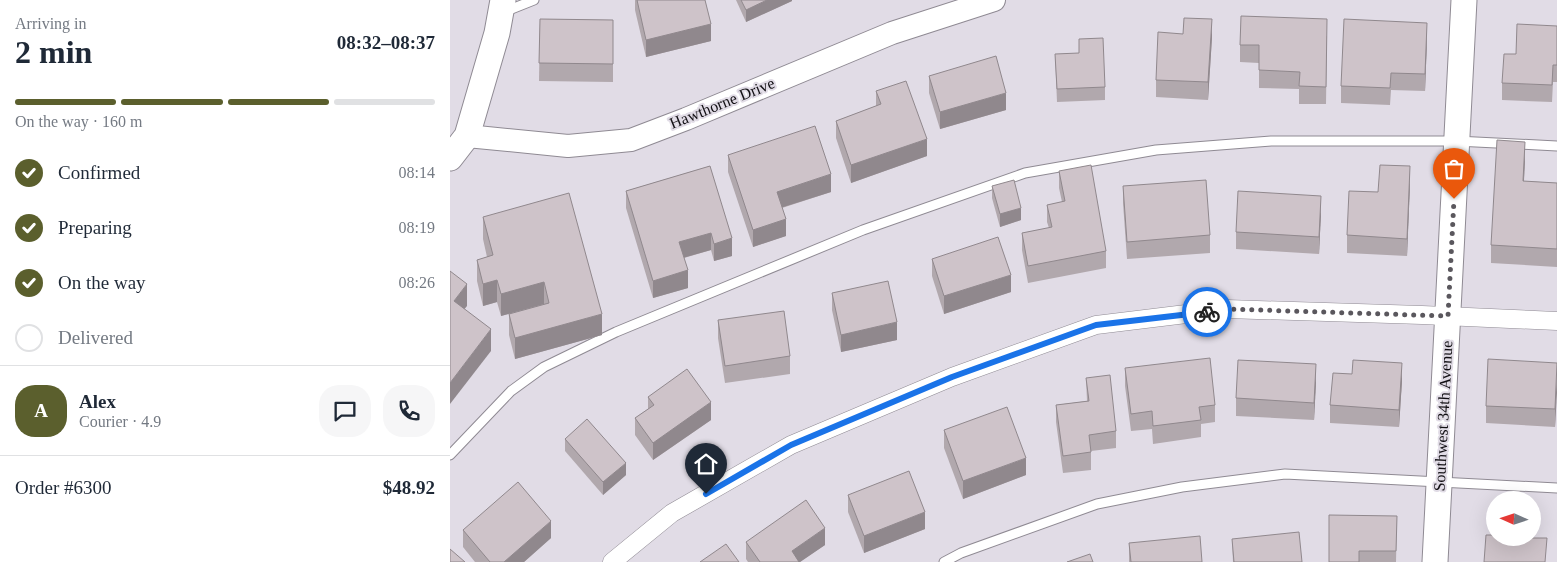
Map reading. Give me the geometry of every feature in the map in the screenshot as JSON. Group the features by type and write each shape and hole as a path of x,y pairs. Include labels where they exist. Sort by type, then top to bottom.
{"main road":[{"name":"Southwest 34th Avenue","path":"1435,562 1464,0"},
{"path":"450,158 466,136 492,52 502,7"}],"street":[{"name":"Hawthorne Drive","path":"466,136 568,146 631,140 892,33 994,0"},
{"path":"612,562 672,513 791,445 952,377 1096,325 1227,309 1557,321"}],"lane":[{"path":"502,7 534,0"},
{"path":"450,455 511,391 544,367 616,332 863,230 1025,173 1156,150 1270,141 1456,141 1557,146"},
{"path":"944,562 960,553 1096,504 1182,486 1285,474 1557,488"}],"building":[{"path":"637,0 705,0 711,24 646,40"},
{"path":"741,0 767,0 746,10"},
{"path":"1241,16 1327,19 1326,87 1299,86 1300,72 1259,70 1259,45 1240,45"},
{"path":"1184,18 1212,19 1208,82 1156,80 1158,32 1183,34"},
{"path":"540,19 613,20 613,64 539,63"},
{"path":"1344,19 1427,23 1425,74 1391,73 1390,88 1341,86"},
{"path":"1517,24 1557,26 1557,65 1553,65 1552,85 1502,83 1504,54 1516,54"},
{"path":"1103,38 1105,87 1057,89 1055,54 1079,53 1079,39"},
{"path":"996,56 1006,93 940,112 929,76"},
{"path":"906,81 927,139 851,165 836,121 881,104 876,91"},
{"path":"815,126 831,174 777,192 786,219 753,230 728,155"},
{"path":"1497,140 1525,142 1523,181 1557,183 1557,249 1491,245"},
{"path":"1091,165 1106,251 1028,266 1022,233 1052,227 1047,205 1065,201 1059,171"},
{"path":"1380,165 1410,166 1407,239 1347,235 1349,191 1378,192"},
{"path":"710,166 732,238 714,244 711,233 679,242 688,270 653,281 626,191"},
{"path":"1014,180 1021,208 1000,214 992,186"},
{"path":"1206,180 1210,235 1127,242 1123,186"},
{"path":"1238,191 1321,196 1319,237 1236,232"},
{"path":"569,193 602,314 515,338 509,314 549,303 544,282 501,294 497,280 483,284 477,260 493,255 483,217"},
{"path":"998,237 1011,275 944,296 932,259"},
{"path":"450,271 467,284 454,301 491,329 450,383"},
{"path":"888,281 897,322 841,335 832,293"},
{"path":"784,311 790,356 725,366 718,320"},
{"path":"1210,358 1215,405 1199,407 1201,420 1153,426 1152,411 1131,414 1125,368"},
{"path":"1488,359 1557,363 1555,409 1486,406"},
{"path":"1238,360 1316,364 1314,403 1236,398"},
{"path":"1353,360 1402,363 1399,410 1330,405 1333,373 1352,374"},
{"path":"687,369 711,402 653,443 635,418 654,405 648,397"},
{"path":"1110,375 1116,431 1089,435 1091,452 1063,456 1056,405 1089,401 1086,378"},
{"path":"1007,407 1026,458 963,481 944,430"},
{"path":"587,419 626,463 603,482 565,439"},
{"path":"909,471 925,512 864,536 848,495"},
{"path":"518,482 551,521 504,562 490,562 463,530"},
{"path":"806,500 825,528 792,551 799,562 760,562 746,542"},
{"path":"1329,515 1397,516 1396,551 1359,551 1359,562 1329,562"},
{"path":"1299,532 1302,562 1234,562 1232,539"},
{"path":"1486,535 1486,546 1541,546 1541,538 1547,538 1545,562 1484,562"},
{"path":"1200,536 1202,562 1131,562 1129,543"},
{"path":"726,544 739,562 700,562"},
{"path":"450,549 465,562 450,562"},
{"path":"1090,554 1093,562 1067,562"}],"way so far":[{"path":"1207,312 1227,309 1448,316 1454,199"}],"route":[{"path":"706,494 791,445 952,377 1096,325 1207,312"}]}
